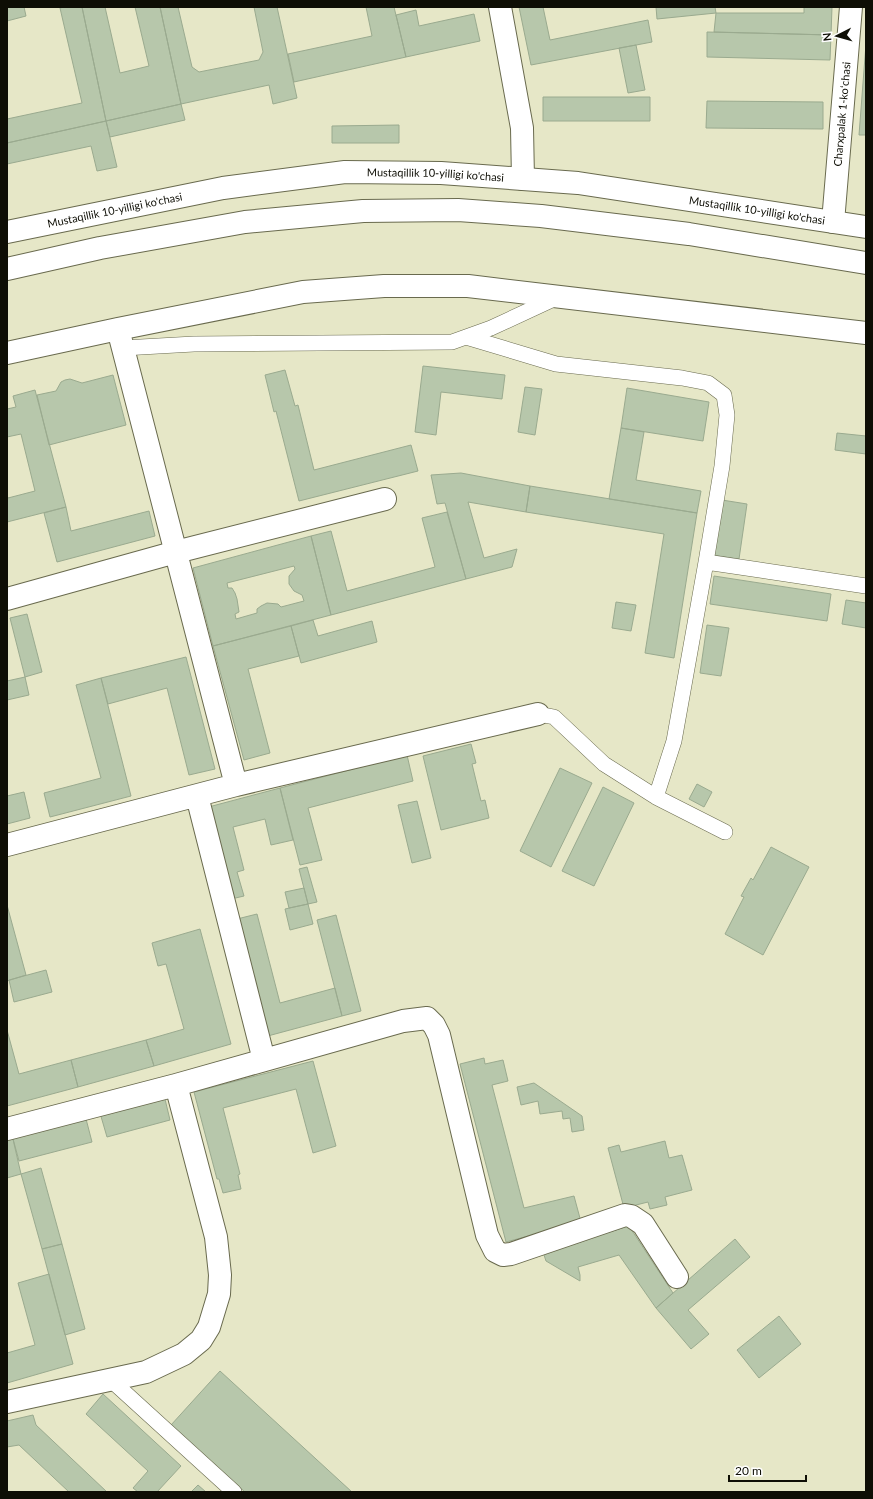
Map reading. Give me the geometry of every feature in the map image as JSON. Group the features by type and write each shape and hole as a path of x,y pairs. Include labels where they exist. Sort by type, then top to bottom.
{"street":[{"path":"500,7 522,128 523,180"},
{"name":"Charxpalak 1-koʻchasi","path":"833,222 852,7"},
{"name":"Mustaqillik 10-yilligi ko'chasi","path":"7,232 224,188 345,172 441,173 523,180 578,182 866,227"},
{"path":"7,269 100,248 245,222 371,211 458,210 541,216 689,234 866,263"},
{"path":"7,354 120,338 303,292 384,286 468,286 866,333"},
{"path":"120,338 236,785"},
{"path":"7,599 176,552 385,499"},
{"path":"7,845 236,785 538,714"},
{"path":"197,796 264,1060"},
{"path":"7,1129 176,1085 402,1021 427,1018 434,1025 439,1035 487,1235 495,1251 503,1255 511,1254 625,1215 631,1216 643,1224 677,1277"},
{"path":"7,1402 146,1372 184,1354 200,1340 209,1327 219,1294 220,1275 216,1237 176,1085"}],"lane":[{"path":"120,338 194,344 422,344 452,342 491,328 559,296"},
{"path":"466,337 556,364 682,378 708,383 724,395 727,415 722,466 706,562 674,741 656,797"},
{"path":"706,562 866,586"},
{"path":"538,714 554,717 604,764 656,797 725,832"},
{"path":"111,1380 234,1492"}],"building":[{"path":"7,7 24,7 26,16 7,21"},
{"path":"82,7 106,121 7,143 7,119 82,103 60,8"},
{"path":"82,7 105,7 120,73 149,66 135,7 160,7 181,104 106,121"},
{"path":"160,7 178,7 192,67 199,72 259,60 263,52 254,7 277,7 297,98 273,104 269,85 181,104"},
{"path":"366,7 394,7 406,57 294,82 288,54 372,36"},
{"path":"519,7 543,7 550,40 648,20 652,42 531,65"},
{"path":"656,7 715,7 716,13 657,19"},
{"path":"804,7 832,7 831,35 714,32 716,13 804,13"},
{"path":"416,10 419,26 474,14 480,41 406,57 396,15"},
{"path":"707,32 831,35 830,60 707,57"},
{"path":"866,44 866,135 859,135"},
{"path":"636,45 645,90 628,93 619,48"},
{"path":"543,97 650,97 650,121 543,121"},
{"path":"707,101 823,102 823,129 706,128"},
{"path":"181,104 185,120 110,137 106,121"},
{"path":"106,121 117,167 97,171 91,146 7,164 7,143"},
{"path":"399,125 399,143 332,143 332,126"},
{"path":"423,366 505,375 502,399 441,392 436,435 415,432"},
{"path":"285,370 295,406 298,405 314,470 411,445 418,471 299,501 276,411 274,412 265,375"},
{"path":"113,375 126,425 49,445 37,395 56,391 61,382 65,380 70,379 82,383"},
{"path":"525,387 542,389 535,435 518,432"},
{"path":"627,388 709,402 703,441 621,428"},
{"path":"35,390 66,507 7,522 7,495 8,498 35,491 21,434 7,437 7,409 16,407 13,396"},
{"path":"621,428 644,432 636,480 701,491 697,513 609,499"},
{"path":"837,433 866,436 866,454 835,450"},
{"path":"461,473 530,486 526,512 468,502 484,558 517,549 512,567 466,579 445,503 437,504 431,475"},
{"path":"530,486 697,513 674,658 645,653 664,534 526,512"},
{"path":"722,500 747,504 739,559 713,555"},
{"path":"66,507 71,531 149,511 155,536 57,562 44,513"},
{"path":"447,512 466,579 331,615 311,536 331,531 347,591 435,567 422,518"},
{"path":"311,536 331,615 213,646 193,568","holes":["294,566 295,569 289,576 289,584 294,591 302,595 304,601 281,607 278,604 267,603 257,609 257,613 236,619 235,614 239,612 237,599 232,588 228,588 227,583"]},
{"path":"714,576 831,594 827,621 710,604"},
{"path":"846,600 866,603 866,628 842,624"},
{"path":"616,602 636,605 631,631 612,628"},
{"path":"27,614 42,672 25,677 10,618"},
{"path":"313,620 318,636 372,621 377,642 301,663 291,626"},
{"path":"707,625 729,628 721,676 700,673"},
{"path":"291,626 299,656 248,669 270,753 244,760 213,646"},
{"path":"186,657 215,769 189,775 167,688 108,704 101,678"},
{"path":"25,677 29,695 7,700 7,681"},
{"path":"101,678 131,796 50,817 44,793 101,778 76,685"},
{"path":"471,744 476,763 472,764 481,801 485,800 489,818 441,830 423,756"},
{"path":"407,755 413,781 308,808 322,860 300,865 280,788"},
{"path":"560,768 592,783 551,867 520,851"},
{"path":"697,784 712,792 704,807 689,799"},
{"path":"603,787 634,803 594,886 562,871"},
{"path":"280,788 293,840 271,845 265,819 233,827 244,870 237,872 244,896 227,900 201,809"},
{"path":"24,792 30,818 7,824 7,796"},
{"path":"417,801 431,858 412,863 398,805"},
{"path":"771,847 809,867 763,955 725,934 744,897 741,896 751,878 753,880"},
{"path":"307,867 317,902 308,904 299,869"},
{"path":"304,888 308,904 289,908 285,892"},
{"path":"308,904 313,924 290,930 285,909"},
{"path":"7,905 26,975 7,981"},
{"path":"257,914 280,1003 335,988 342,1016 264,1037 233,920"},
{"path":"336,915 361,1011 342,1016 317,920"},
{"path":"200,929 231,1044 154,1066 146,1040 184,1029 166,964 158,966 152,943"},
{"path":"46,970 52,992 14,1002 9,980"},
{"path":"7,1030 19,1074 71,1060 78,1087 7,1106"},
{"path":"146,1040 154,1066 78,1087 71,1060"},
{"path":"484,1058 485,1064 503,1060 508,1081 492,1085 524,1208 574,1196 581,1222 506,1242 460,1064"},
{"path":"313,1061 336,1146 313,1153 296,1089 223,1108 240,1174 238,1175 241,1189 223,1193 219,1179 217,1179 194,1092"},
{"path":"534,1083 582,1116 584,1130 572,1132 570,1118 563,1119 562,1111 540,1114 538,1101 521,1105 517,1087"},
{"path":"164,1095 170,1120 107,1137 100,1113"},
{"path":"85,1115 92,1142 19,1161 12,1135"},
{"path":"12,1135 21,1174 7,1178 7,1136"},
{"path":"665,1141 669,1158 682,1155 692,1190 665,1197 667,1205 650,1209 648,1202 624,1208 608,1148 619,1145 621,1152"},
{"path":"41,1168 62,1244 42,1249 21,1174"},
{"path":"629,1226 673,1293 656,1308 619,1255 578,1267 580,1281 546,1261 543,1252"},
{"path":"735,1239 750,1257 688,1310 709,1334 691,1349 656,1308"},
{"path":"62,1244 85,1329 65,1335 42,1249"},
{"path":"49,1274 73,1364 7,1383 7,1353 35,1345 18,1283"},
{"path":"779,1316 801,1344 759,1378 737,1350"},
{"path":"220,1371 352,1492 245,1492 171,1425"},
{"path":"103,1394 181,1466 157,1492 138,1492 133,1488 148,1471 86,1414"},
{"path":"33,1415 36,1425 107,1492 69,1492 19,1445 7,1447 7,1421"},
{"path":"198,1485 206,1492 191,1492"}]}
